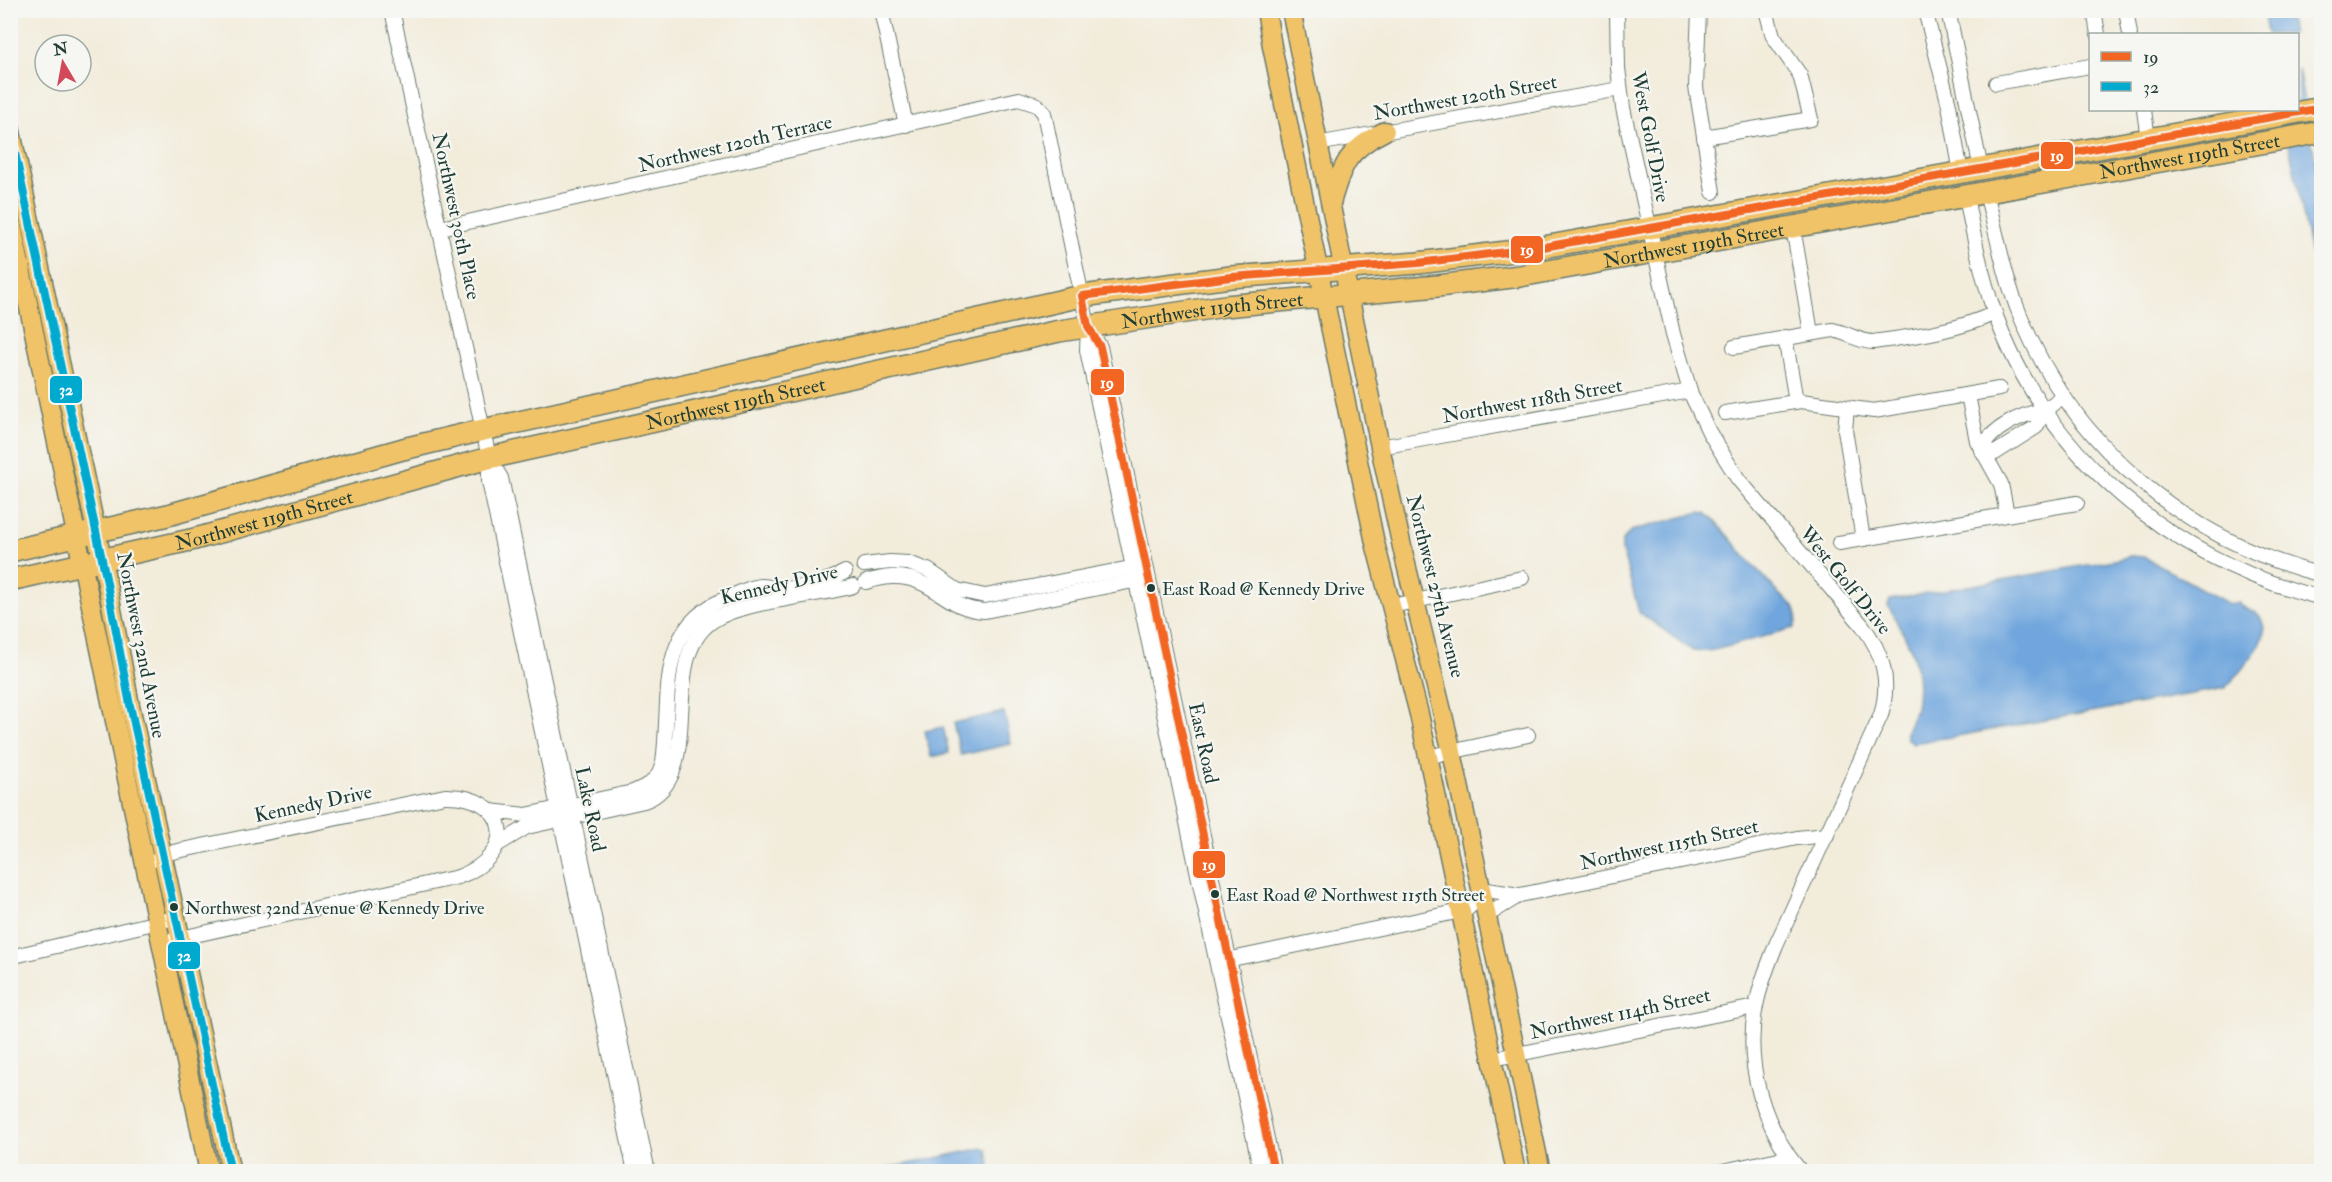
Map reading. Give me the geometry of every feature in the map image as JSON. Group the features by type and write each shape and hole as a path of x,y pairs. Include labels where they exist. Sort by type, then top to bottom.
{"highway":[{"name":"Northwest 119th Street","path":"10,550 245,495 404,449 483,430 1082,296 1231,277 1478,256 1650,229 2317,109"},
{"name":"Northwest 119th Street","path":"10,580 195,539 489,458 1088,326 1225,306 1520,276 2319,133"},
{"path":"1971,171 1976,194"}],"main road":[{"path":"1266,10 1375,543 1411,680 1516,1172"},
{"name":"Northwest 27th Avenue","path":"1291,10 1380,447 1452,752 1541,1172"},
{"name":"Northwest 32nd Avenue","path":"10,127 87,533 128,786 209,1172"},
{"path":"1330,205 1341,169 1353,152 1365,141 1385,131"},
{"name":"Northwest 32nd Avenue","path":"10,217 87,533"},
{"name":"Northwest 32nd Avenue","path":"92,561 130,705 231,1172"}],"street":[{"name":"Northwest 30th Place","path":"392,10 483,430"},
{"path":"881,10 906,125"},
{"name":"West Golf Drive","path":"1617,10 1620,89 1673,334 1690,391 1706,425 1738,478 1862,625 1882,658 1886,686 1881,715 1776,945 1755,1007 1753,1052 1759,1090 1772,1129 1788,1156 1801,1172"},
{"path":"1699,10 1696,87 1713,192"},
{"path":"1704,138 1811,119 1802,81 1796,67 1773,36 1766,10"},
{"path":"1925,10 1971,171"},
{"path":"1948,10 1971,171"},
{"path":"2094,10 2098,33"},
{"path":"2126,10 2130,33"},
{"path":"1996,83 2089,66"},
{"name":"Northwest 120th Street","path":"1317,144 1620,89"},
{"name":"Northwest 120th Terrace","path":"441,228 1019,99 1037,105"},
{"name":"East Road","path":"1037,105 1044,113 1088,326 1100,347 1141,573 1223,961 1274,1172"},
{"path":"2145,111 2148,139"},
{"path":"1976,194 1978,258 1995,313 2017,363 2044,410 2081,456 2107,483 2165,530 2198,550 2247,574 2322,598"},
{"path":"1976,194 2016,306 2035,349 2063,396 2087,429 2112,456 2169,505 2208,530 2250,551 2322,575"},
{"path":"1793,227 1811,333"},
{"path":"1734,347 1833,330 1846,333 1860,341 1873,342 1957,328 1995,313"},
{"path":"1785,337 1796,401"},
{"path":"1725,413 1796,401 1874,411 1999,389"},
{"name":"Northwest 118th Street","path":"1380,447 1690,391"},
{"path":"1968,394 1977,441 2001,484 2007,514"},
{"path":"1981,450 1986,439 1995,433 2026,414 2044,410 2063,396"},
{"path":"1847,408 1845,430 1863,539"},
{"path":"1981,450 1995,453 2005,447 2036,427 2044,410"},
{"name":"Lake Road","path":"483,430 489,458 501,478 635,1172"},
{"path":"1995,433 1997,441 2005,447"},
{"path":"1839,543 2077,502"},
{"name":"Kennedy Drive","path":"161,943 458,877 484,863 497,845 523,829 638,790 655,779 663,763 671,663 676,645 685,628 698,614 713,604 759,586 784,589 830,580 845,572 851,564 858,562 864,565 890,562 908,563 928,570 957,590 985,596 1141,573"},
{"name":"Kennedy Drive","path":"860,584 868,573 864,565"},
{"name":"Kennedy Drive","path":"845,572 847,581 860,584"},
{"name":"Kennedy Drive","path":"163,854 436,798 463,797 480,803 490,811 526,814 565,813 648,800 665,786 676,766 686,663 690,648 700,632 722,616 890,577 907,578 919,582 960,607 985,611 1141,573"},
{"path":"1392,606 1522,578"},
{"path":"738,594 742,610"},
{"path":"1427,757 1528,735"},
{"path":"490,811 499,826 497,845"},
{"name":"Lake Road","path":"565,813 648,1172"},
{"name":"Northwest 115th Street","path":"1486,916 1520,895 1797,838 1827,835"},
{"path":"147,871 163,854"},
{"path":"1223,961 1460,911 1473,904 1481,889"},
{"name":"Northwest 115th Street","path":"1481,889 1520,895"},
{"path":"10,957 175,918"},
{"name":"East Road","path":"1223,961 1261,1172"},
{"name":"Northwest 114th Street","path":"1492,1059 1755,1007"},
{"path":"1718,1172 1788,1156"}],"water":[{"path":"2263,11 2288,11 2292,33 2267,33"},
{"path":"2299,74 2321,190 2321,298 2311,251 2281,111 2299,111"},
{"path":"1700,512 1706,513 1716,523 1779,594 1792,604 1796,614 1794,628 1709,651 1693,651 1639,612 1622,550 1622,541 1631,531"},
{"path":"2130,556 2144,557 2229,604 2239,603 2259,615 2264,634 2259,646 2225,688 1913,743 1906,738 1906,730 1916,707 1918,678 1908,642 1888,606 1890,600"},
{"path":"1004,712 1011,744 961,755 953,723"},
{"path":"943,727 949,753 931,757 925,731"},
{"path":"983,1148 987,1150 991,1171 875,1171"}],"transit line":[{"name":"19","path":"1274,1172 1100,347 1088,326 1082,296 1231,277 1418,263 1538,248 2322,108"},
{"name":"32","path":"10,129 106,578 130,705 231,1172"}],"place":[{"name":"East Road @ Kennedy Drive","path":"1151,588"},
{"name":"East Road @ Northwest 115th Street","path":"1215,894"},
{"name":"Northwest 32nd Avenue @ Kennedy Drive","path":"174,907"}]}
